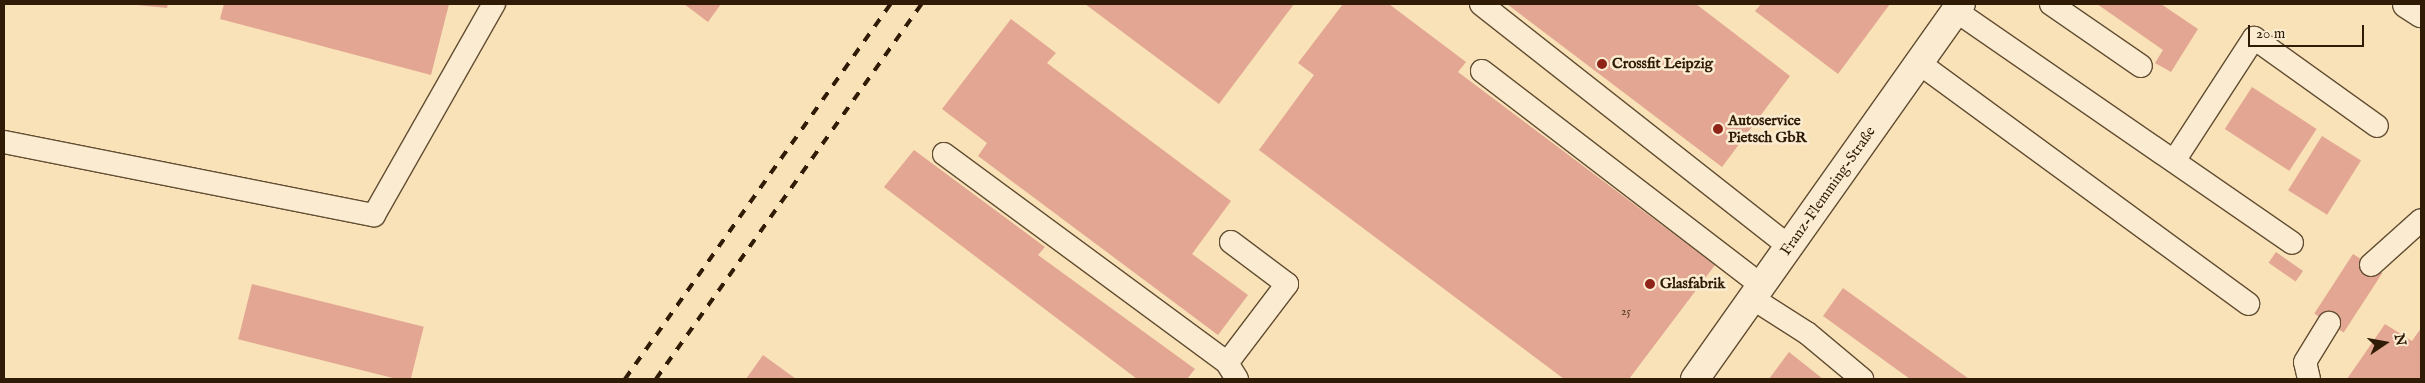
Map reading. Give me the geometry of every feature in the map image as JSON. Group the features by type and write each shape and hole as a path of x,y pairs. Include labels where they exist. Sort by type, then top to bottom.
{"street":[{"path":"2407,4 2421,13"},
{"name":"Franz-Flemming-Straße","path":"1694,379 1958,7"}],"lane":[{"path":"4,142 374,215 494,4"},
{"path":"1481,4 1789,246"},
{"path":"2051,4 2141,66"},
{"path":"1958,7 2292,243"},
{"path":"2174,161 2254,38 2377,126"},
{"path":"1919,63 2248,304"},
{"path":"1482,70 1757,291 1862,379"},
{"path":"944,154 1232,371 1287,284 1231,242"},
{"path":"2371,265 2421,220"},
{"path":"2309,379 2305,362 2329,323"}],"building":[{"path":"127,4 168,4 167,8"},
{"path":"224,4 449,4 431,75 220,19"},
{"path":"684,4 721,4 708,22"},
{"path":"1085,4 1294,4 1219,104"},
{"path":"1343,4 1389,4 1466,62 1458,72 1715,265 1629,379 1564,379 1259,150 1314,75 1298,63"},
{"path":"1507,4 1696,4 1790,76 1722,167"},
{"path":"1761,4 1890,4 1838,74 1755,11"},
{"path":"2097,4 2161,4 2198,29 2171,72 2155,63 2163,50"},
{"path":"1011,19 1056,53 1047,63 1231,201 1192,254 1248,295 1218,335 978,156 987,143 942,109"},
{"path":"2252,87 2317,129 2289,171 2225,129"},
{"path":"2322,136 2361,160 2327,215 2288,190"},
{"path":"914,150 1045,247 1038,255 1195,369 1187,379 1137,379 884,187"},
{"path":"2276,252 2303,271 2296,282 2269,263"},
{"path":"2353,254 2382,273 2344,333 2314,314"},
{"path":"252,284 424,327 411,379 397,379 238,339"},
{"path":"1843,288 1969,379 1910,379 1823,316"},
{"path":"2385,324 2412,341 2421,328 2421,379 2347,379"},
{"path":"1789,352 1823,379 1769,379"},
{"path":"763,355 796,379 746,379"}],"railway":[{"path":"625,379 891,4"},
{"path":"656,379 922,4"}],"place":[{"name":"Crossfit Leipzig","path":"1602,64"},
{"name":"Autoservice Pietsch GbR","path":"1718,129"},
{"name":"Glasfabrik","path":"1650,284"}]}
